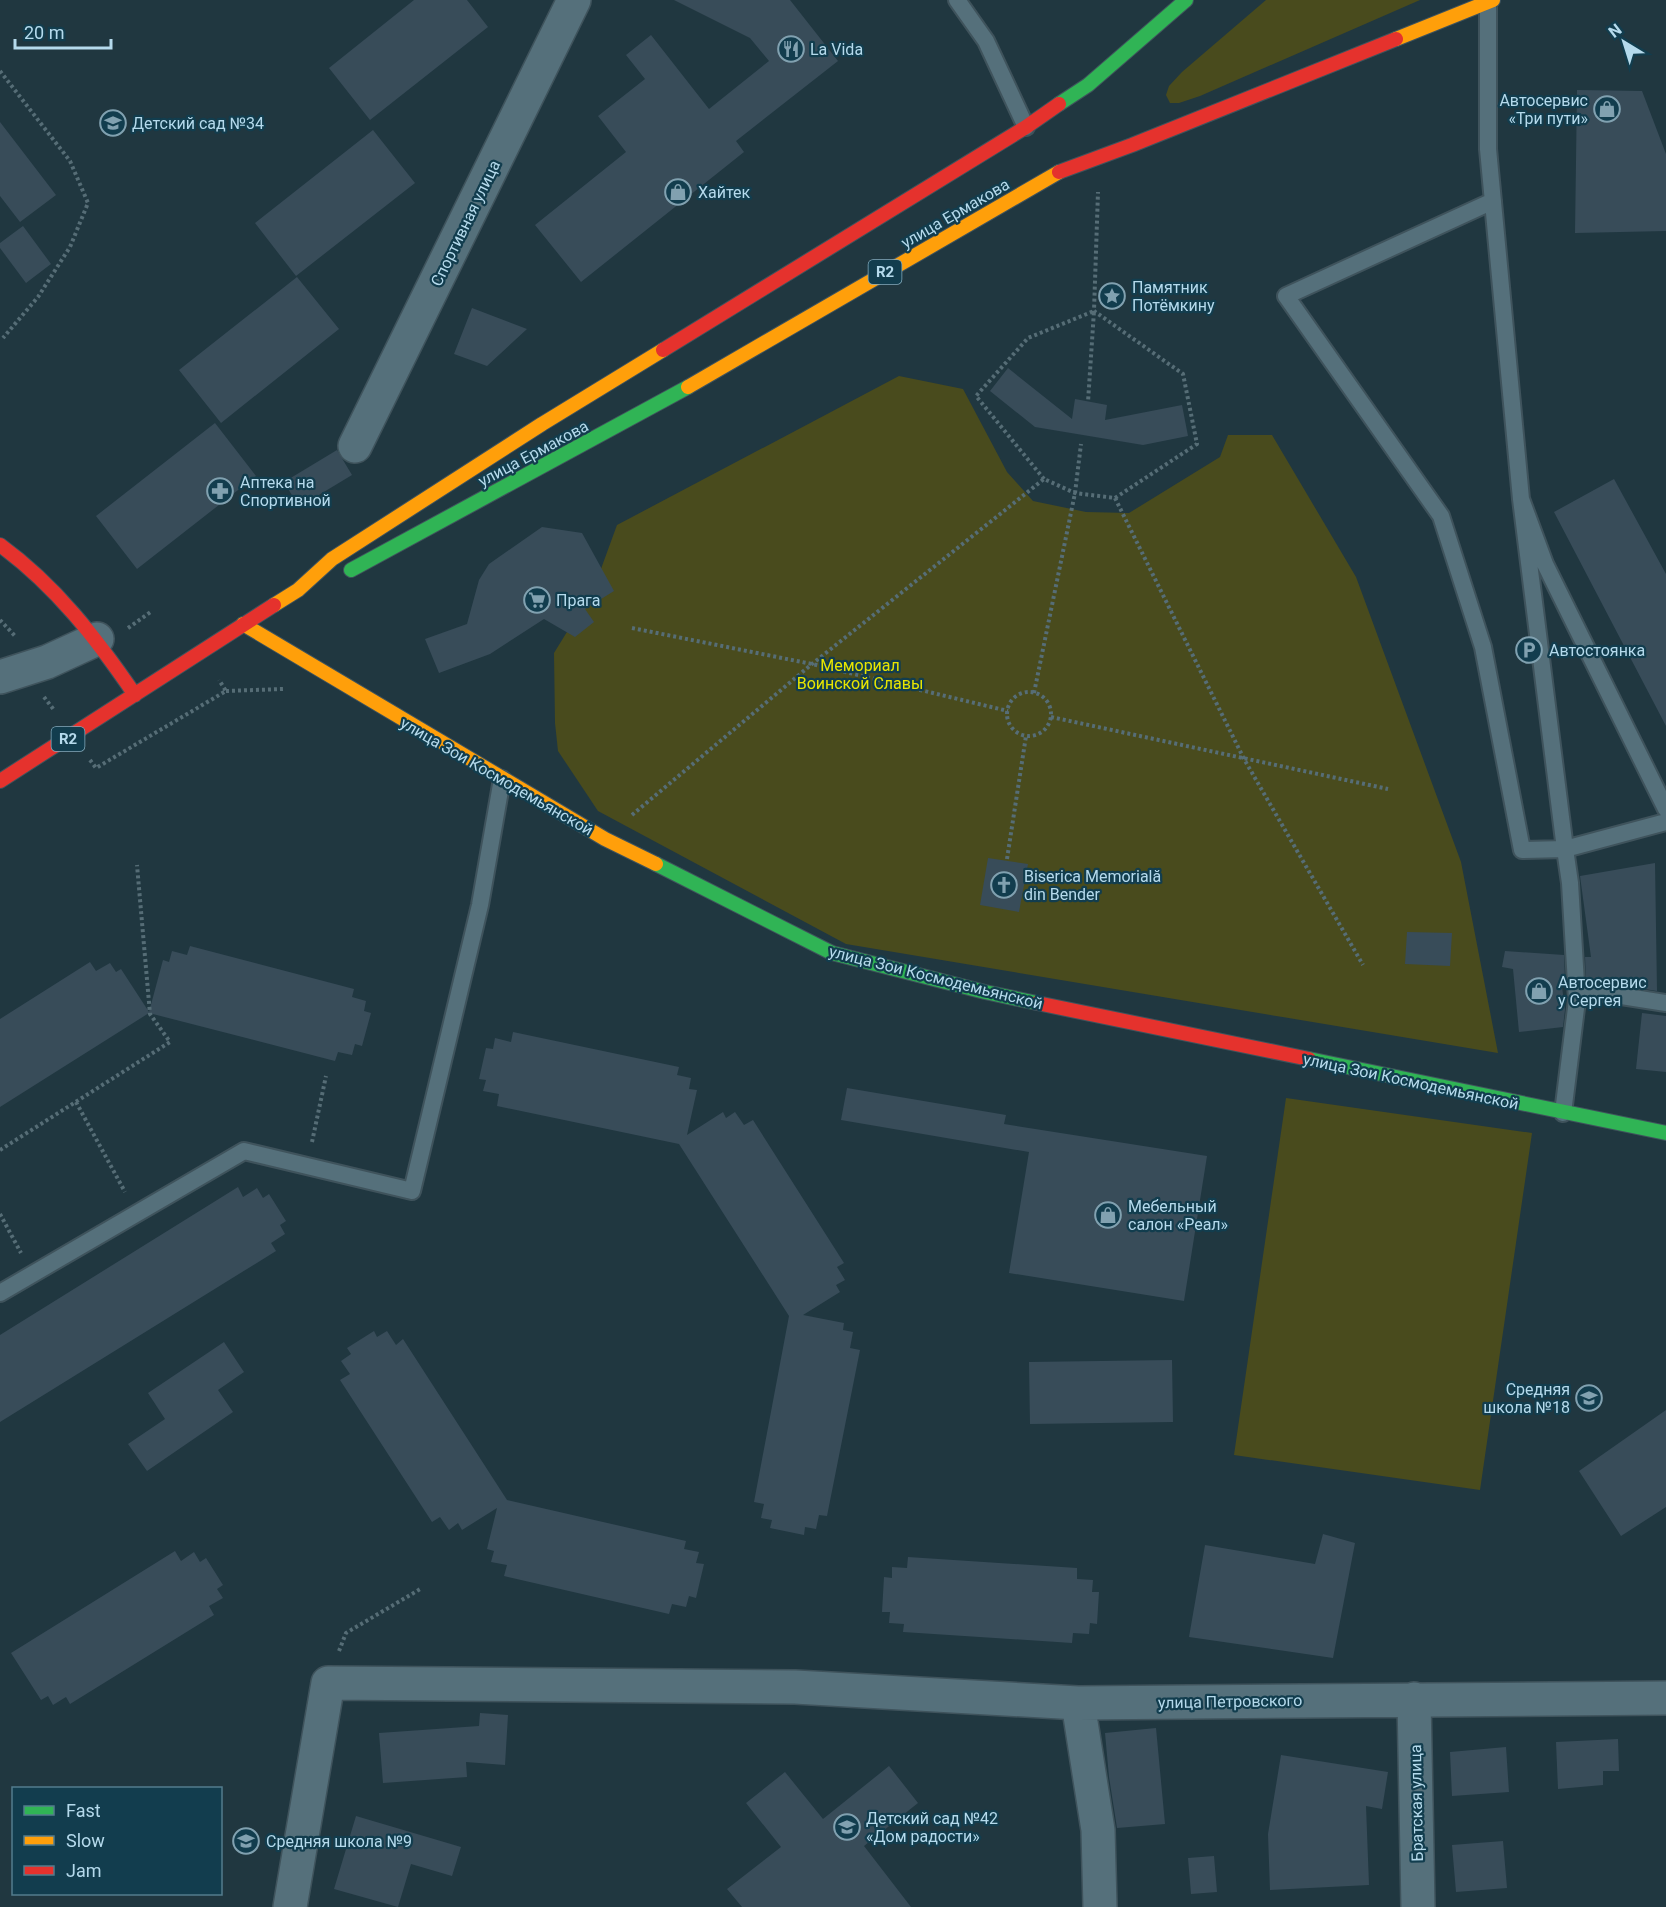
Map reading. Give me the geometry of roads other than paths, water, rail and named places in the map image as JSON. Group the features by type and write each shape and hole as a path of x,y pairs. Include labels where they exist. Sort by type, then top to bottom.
{"main road":[{"name":"улица Ермакова","path":"0,782 298,590 332,559 532,431 1026,127 1088,85 1186,0"},
{"name":"улица Ермакова","path":"298,590 335,577 655,406 1064,169 1143,141 1491,1"},
{"path":"0,545 22,560 62,598 97,639 135,696"},
{"name":"улица Зои Космодемьянской","path":"243,624 605,839 832,953 985,992 1666,1133"}],"street":[{"name":"Спортивная улица","path":"355,446 574,0"},
{"path":"0,677 47,662 97,639"},
{"name":"улица Петровского","path":"290,1907 328,1683 795,1687 1078,1703 1666,1698"},
{"name":"Братская улица","path":"1414,1699 1418,1907"},
{"path":"1078,1703 1098,1830 1100,1907"}],"lane":[{"path":"957,0 986,41 1026,127"},
{"path":"1491,1 1488,149 1521,499 1570,883 1577,989 1563,1113"},
{"path":"1493,201 1286,296 1441,516 1483,647 1522,850 1565,849 1666,822"},
{"path":"1521,499 1545,564 1666,809"},
{"path":"0,1293 244,1151 412,1191 480,905 502,779"},
{"path":"1577,989 1666,1003"}],"place":[{"name":"La Vida","path":"791,49"},
{"name":"Автосервис «Три пути»","path":"1607,109"},
{"name":"Детский сад №34","path":"113,123"},
{"name":"Хайтек","path":"678,192"},
{"name":"Памятник Потёмкину","path":"1112,296"},
{"name":"Аптека на Спортивной","path":"220,491"},
{"name":"Прага","path":"537,600"},
{"name":"Автостоянка","path":"1529,650"},
{"name":"Biserica Memorială din Bender","path":"1004,885"},
{"name":"Автосервис у Сергея","path":"1539,991"},
{"name":"Мебельный салон «Реал»","path":"1108,1215"},
{"name":"Средняя школа №18","path":"1589,1398"},
{"name":"Детский сад №42 «Дом радости»","path":"847,1827"},
{"name":"Средняя школа №9","path":"246,1841"}],"park label":[{"name":"Мемориал Воинской Славы","path":"860,674"}]}
